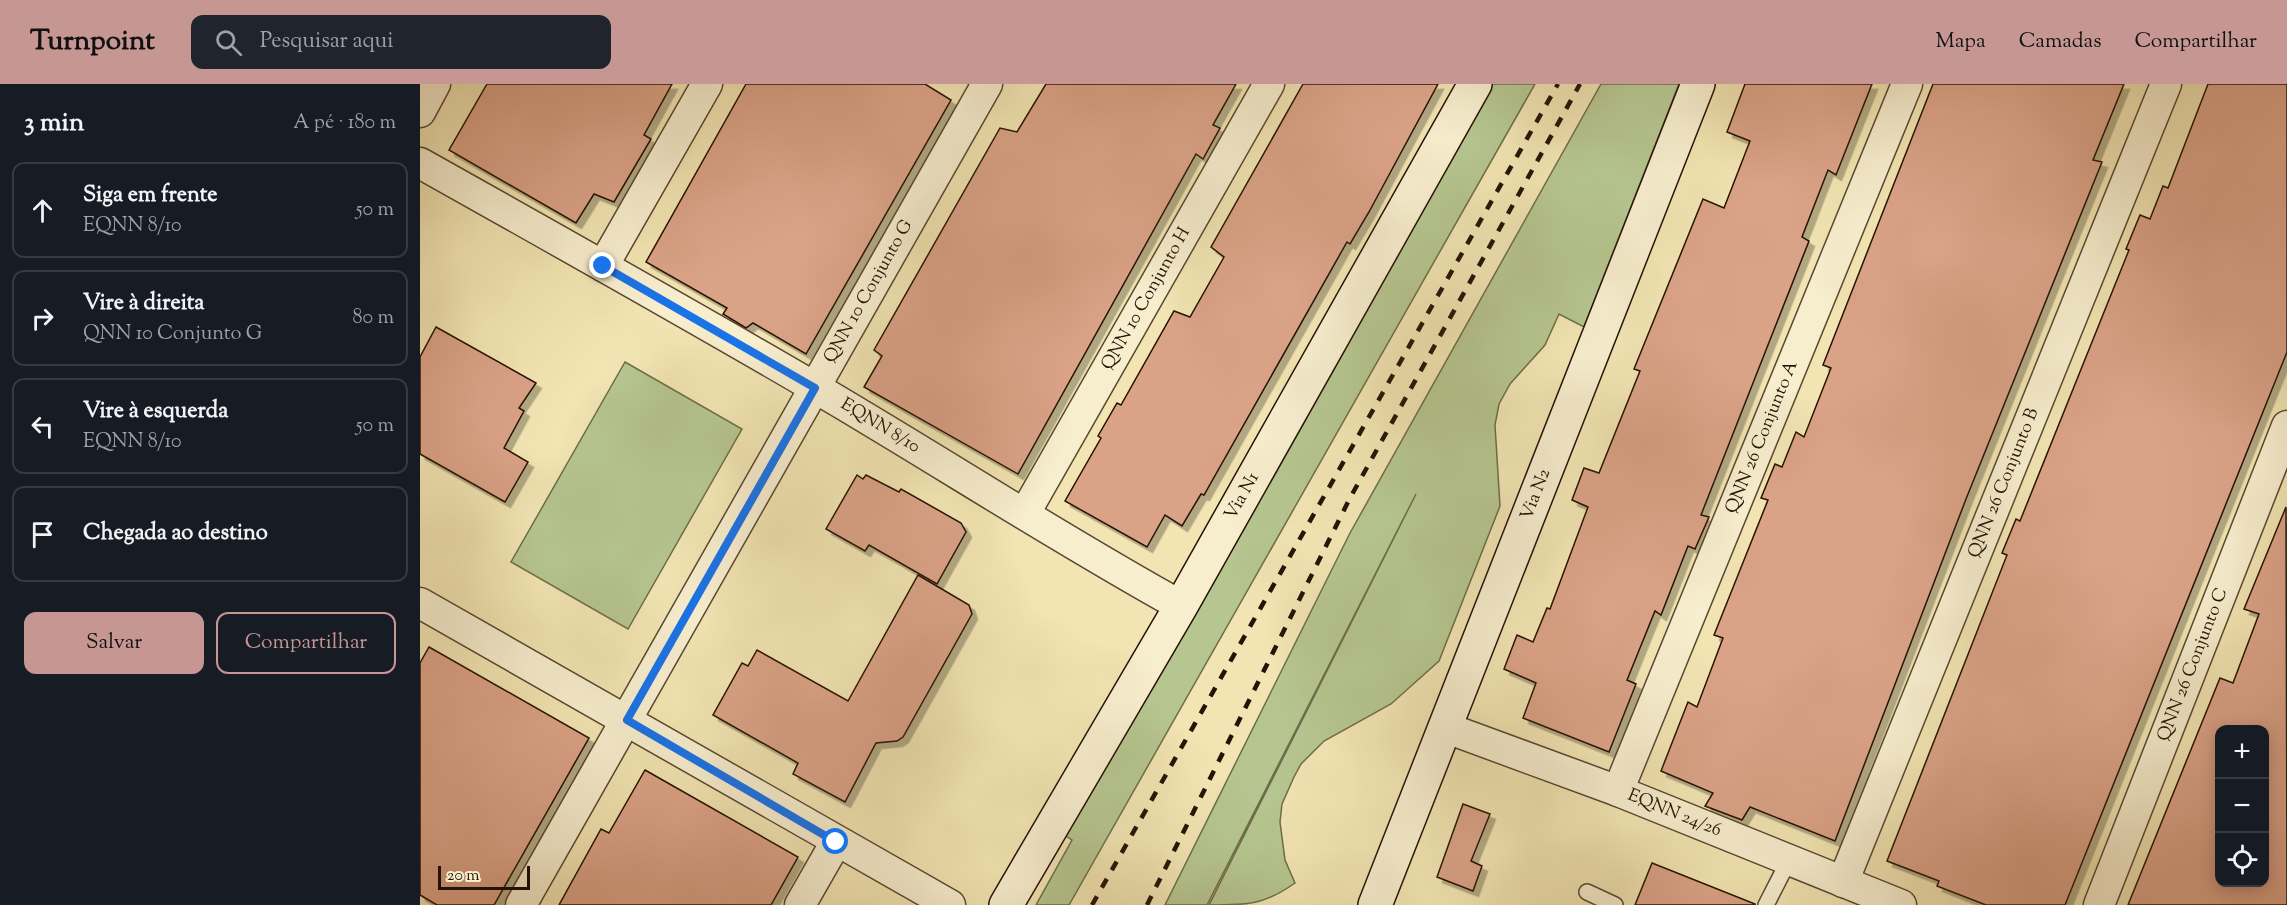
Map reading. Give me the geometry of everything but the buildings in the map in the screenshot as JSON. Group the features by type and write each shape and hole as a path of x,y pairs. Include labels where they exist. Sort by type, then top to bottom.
{"main road":[{"name":"Via N1","path":"1006,905 1181,606 1475,84"},
{"name":"Via N2","path":"1375,905 1698,84"}],"street":[{"path":"420,112 435,84"},
{"path":"603,266 706,84"},
{"name":"QNN 10 Conjunto G","path":"521,905 987,84"},
{"name":"QNN 10 Conjunto H","path":"1025,513 1269,84"},
{"name":"QNN 26 Conjunto A","path":"1618,791 1907,84"},
{"name":"QNN 26 Conjunto B","path":"1844,882 2166,84"},
{"name":"EQNN 8/10","path":"420,163 815,388 1025,513 1084,552 1181,606"},
{"name":"QNN 26 Conjunto C","path":"2099,905 2287,426"},
{"path":"420,603 950,905"},
{"name":"EQNN 24/26","path":"1444,727 1618,791 1901,905"},
{"path":"800,905 836,842"}],"lane":[{"path":"1767,905 1789,860"},
{"path":"1587,892 1615,905"}],"green space":[{"path":"1493,84 1535,84 1069,905 1036,905 1072,840 1066,836"},
{"path":"1601,84 1679,84 1584,327 1559,314 1545,345 1510,384 1499,404 1495,425 1500,506 1439,661 1391,704 1324,741 1301,764 1282,804 1280,822 1285,860 1295,883 1264,900 1235,905 1209,905 1416,494 1207,905 1165,905 1350,533"},
{"path":"625,362 742,429 628,629 511,562"}],"railway":[{"path":"1092,905 1558,84"},
{"path":"1147,905 1350,498 1580,84"}],"route":[{"path":"603,266 815,388 627,720 836,842"}]}
